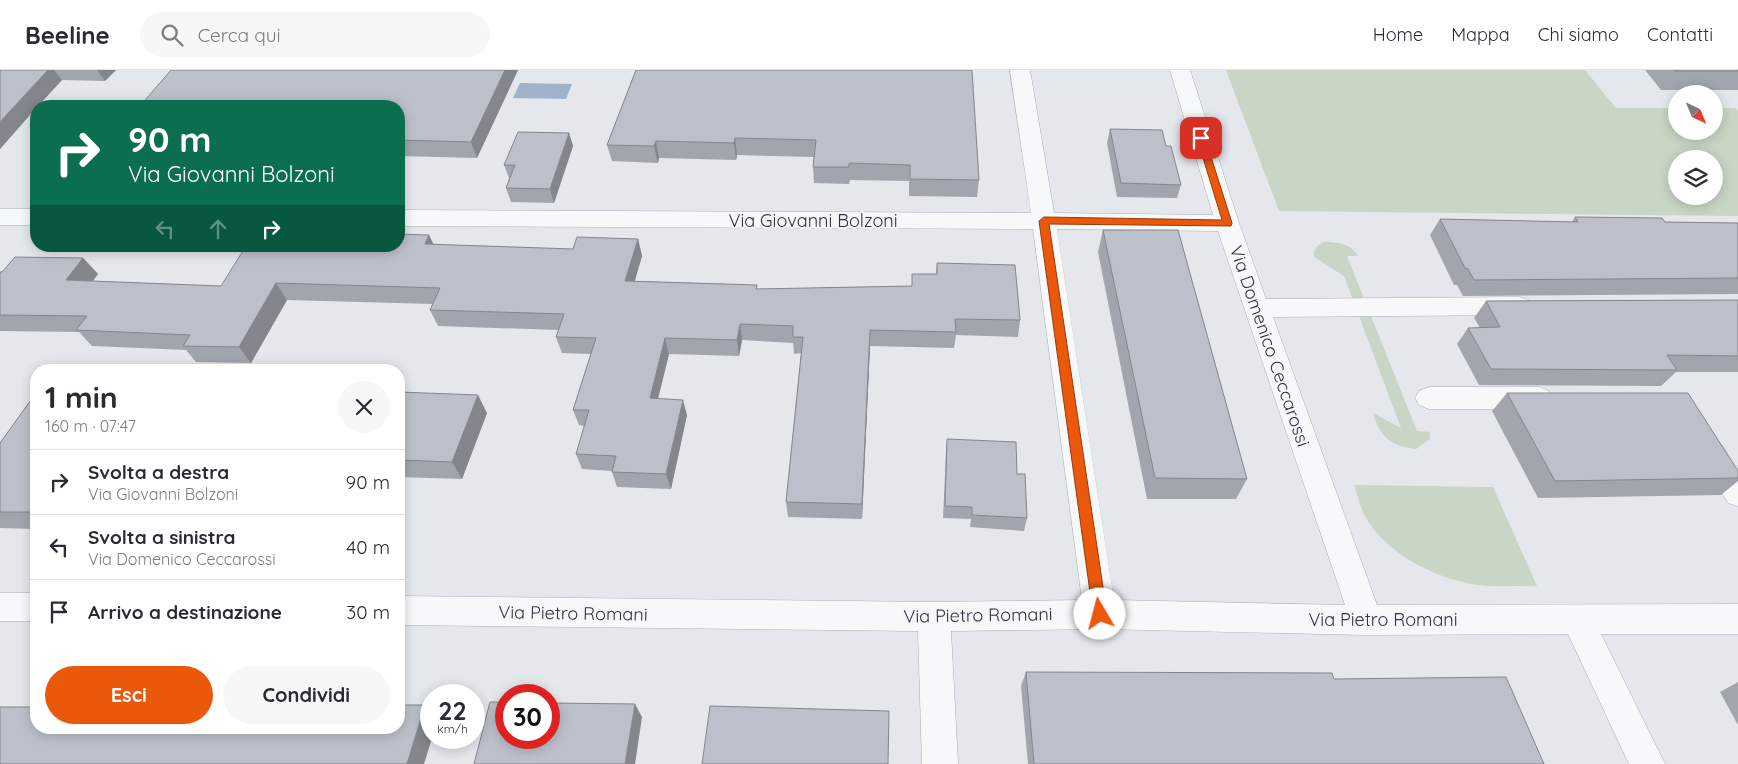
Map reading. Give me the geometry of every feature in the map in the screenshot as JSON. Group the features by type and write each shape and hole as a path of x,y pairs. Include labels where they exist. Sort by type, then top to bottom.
{"street":[{"path":"1020,70 1044,221 1100,614"},
{"name":"Via Domenico Ceccarossi","path":"1180,70 1228,223 1366,620"},
{"path":"0,217 30,217"},
{"name":"Via Giovanni Bolzoni","path":"405,218 1228,223"},
{"path":"1257,308 1544,306"},
{"path":"1429,398 1568,398"},
{"path":"1698,431 1738,494"},
{"path":"0,606 30,607"},
{"name":"Via Pietro Romani","path":"405,611 934,617 1100,614 1366,620 1738,618"},
{"path":"934,617 940,764"},
{"path":"1577,619 1646,764"}],"green space":[{"path":"1226,70 1585,70 1616,108 1668,108 1668,140 1723,140 1723,108 1736,108 1738,111 1738,216 1279,211"},
{"path":"1324,242 1348,246 1358,256 1347,256 1417,431 1430,432 1430,439 1416,449 1393,443 1387,439 1379,428 1373,413 1401,428 1344,276 1314,257 1316,248"},
{"path":"1354,485 1493,487 1537,586 1471,584 1441,575 1411,561 1375,531 1364,514"}],"water":[{"path":"520,83 572,84 566,99 513,98"}],"building":[{"path":"0,70 48,70 0,122"},
{"path":"171,70 505,70 471,142 405,140 405,100 145,100"},
{"path":"636,70 972,70 979,180 910,179 910,165 849,163 849,167 813,167 816,140 735,138 734,143 656,141 654,146 607,145"},
{"path":"1738,70 1738,71 1675,71"},
{"path":"1110,129 1162,130 1166,146 1171,146 1181,185 1121,183"},
{"path":"518,132 569,133 550,189 506,188 515,165 504,165"},
{"path":"1575,217 1662,218 1665,222 1738,223 1738,278 1474,280 1468,269 1465,268 1440,219 1578,222"},
{"path":"1103,230 1178,230 1247,479 1155,478"},
{"path":"405,234 429,235 425,244 573,249 577,237 638,239 625,281 757,285 756,289 912,286 912,274 937,274 937,263 1015,265 1020,320 955,319 956,332 870,330 862,504 786,502 803,337 793,337 793,326 740,324 737,340 665,338 650,398 683,400 666,474 612,472 616,456 576,454 589,410 573,410 596,338 556,337 564,314 430,310 440,288 276,283 239,347 183,346 190,335 76,330 87,316 0,315 0,272 15,257 83,258 66,280 221,286 242,252 405,252"},
{"path":"1738,300 1738,356 1667,355 1677,370 1491,369 1468,328 1500,327 1486,301"},
{"path":"405,392 478,395 452,462 405,460"},
{"path":"1507,393 1688,393 1738,471 1738,478 1555,481"},
{"path":"30,401 30,512 0,512 0,443"},
{"path":"947,439 1016,442 1017,474 1025,474 1027,518 972,515 972,507 945,506"},
{"path":"1026,672 1332,673 1334,679 1506,677 1544,764 1034,764"},
{"path":"490,702 495,702 495,749 560,749 560,703 635,704 625,764 474,764 478,749 485,749 485,721"},
{"path":"405,705 420,705 420,721 407,764 0,764 0,707 30,707 30,734 405,734"},
{"path":"710,706 889,711 888,764 702,764"}],"route":[{"path":"1100,614 1044,221 1228,223 1201,138"}]}
